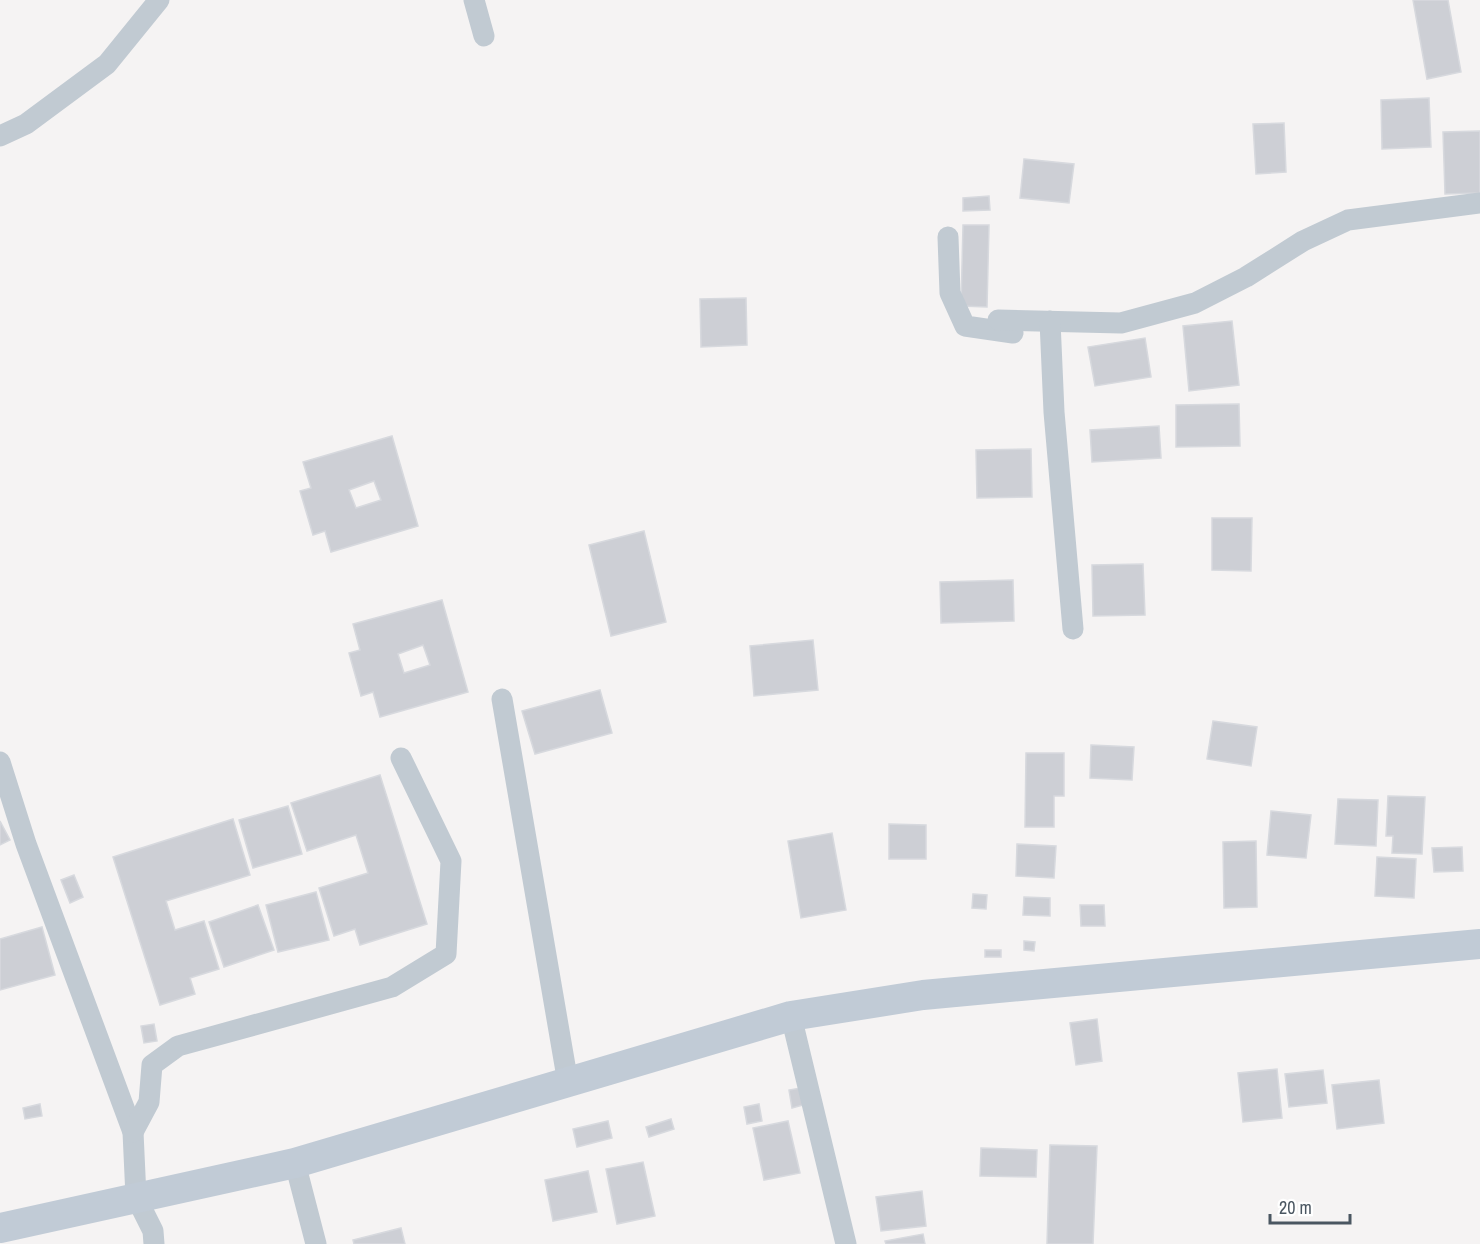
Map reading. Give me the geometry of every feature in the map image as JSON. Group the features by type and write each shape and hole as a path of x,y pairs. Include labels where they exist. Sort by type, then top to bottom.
{"main road":[{"path":"0,1228 296,1163 791,1016 922,994 1480,944"}],"street":[{"path":"0,136 26,124 107,64 159,0"},
{"path":"474,0 484,36"},
{"path":"948,237 950,293 965,326 1050,329 1121,322 1195,303 1246,277 1303,241 1347,220 1480,203"},
{"path":"998,320 1050,329"},
{"path":"1050,329 1073,629"},
{"path":"502,699 568,1083"},
{"path":"133,1131 149,1102 152,1065 178,1046 392,987 446,954 451,861 401,758"},
{"path":"0,762 26,843 133,1131 136,1197 153,1231 154,1244"},
{"path":"791,1016 846,1244"},
{"path":"296,1163 316,1244"}],"building":[{"path":"1413,0 1448,0 1461,72 1427,79"},
{"path":"1429,98 1431,147 1382,149 1381,100"},
{"path":"1284,123 1286,172 1256,174 1253,124"},
{"path":"1480,131 1480,193 1445,194 1443,132"},
{"path":"1024,159 1074,164 1069,203 1020,198"},
{"path":"989,196 990,210 963,211 963,198"},
{"path":"963,225 989,225 987,307 961,306"},
{"path":"746,298 747,345 701,347 700,299"},
{"path":"1232,321 1239,385 1189,391 1183,326"},
{"path":"1145,338 1151,377 1095,386 1088,347"},
{"path":"1239,404 1240,446 1176,447 1176,405"},
{"path":"1159,426 1161,458 1092,462 1090,430"},
{"path":"392,436 418,526 331,552 325,531 313,535 300,491 311,488 303,462","holes":["374,481 381,500 356,508 349,490"]},
{"path":"1031,449 1032,497 977,498 976,450"},
{"path":"1212,518 1252,518 1251,571 1212,570"},
{"path":"644,531 666,622 611,636 589,545"},
{"path":"1143,564 1145,615 1093,616 1092,565"},
{"path":"1013,580 1014,621 941,623 940,582"},
{"path":"442,600 468,692 380,717 373,692 361,696 349,653 360,650 353,624","holes":["423,645 430,665 404,673 398,654"]},
{"path":"813,640 818,690 754,696 750,646"},
{"path":"600,690 612,733 535,754 522,711"},
{"path":"1213,721 1257,727 1251,766 1207,759"},
{"path":"1091,745 1134,747 1132,780 1090,778"},
{"path":"1026,753 1064,753 1064,796 1054,796 1054,827 1025,827"},
{"path":"380,775 427,924 360,945 355,929 334,936 319,888 368,873 356,835 307,851 291,803"},
{"path":"1388,796 1425,797 1422,854 1392,853 1393,836 1386,836"},
{"path":"1338,799 1378,800 1376,846 1335,844"},
{"path":"288,806 302,854 253,868 239,820"},
{"path":"1271,811 1311,815 1306,858 1267,855"},
{"path":"233,819 250,875 166,901 175,930 204,921 219,969 190,978 195,994 160,1005 113,857"},
{"path":"0,821 10,840 0,845"},
{"path":"889,824 926,825 926,859 889,859"},
{"path":"832,833 846,910 801,918 788,841"},
{"path":"1256,841 1257,907 1224,908 1223,842"},
{"path":"1017,844 1056,846 1054,878 1016,876"},
{"path":"1462,847 1463,871 1434,872 1432,848"},
{"path":"1377,857 1416,859 1414,898 1375,896"},
{"path":"74,875 83,897 70,903 61,880"},
{"path":"316,892 329,940 278,952 266,905"},
{"path":"973,894 987,895 986,909 972,908"},
{"path":"1024,897 1050,898 1050,916 1023,915"},
{"path":"258,905 274,950 224,967 209,922"},
{"path":"1080,905 1104,905 1105,926 1081,926"},
{"path":"42,927 55,975 0,990 0,939"},
{"path":"1024,941 1035,942 1034,951 1024,950"},
{"path":"985,950 1001,950 1001,957 985,957"},
{"path":"1097,1019 1102,1061 1076,1065 1070,1023"},
{"path":"154,1024 157,1041 144,1043 141,1026"},
{"path":"1277,1069 1282,1118 1243,1122 1238,1073"},
{"path":"1323,1070 1327,1103 1289,1107 1285,1074"},
{"path":"1379,1080 1384,1123 1337,1129 1332,1085"},
{"path":"800,1088 803,1105 792,1108 789,1090"},
{"path":"40,1104 42,1116 25,1119 23,1108"},
{"path":"759,1104 762,1121 747,1124 744,1107"},
{"path":"671,1119 674,1129 649,1137 646,1127"},
{"path":"608,1121 612,1138 577,1147 573,1129"},
{"path":"788,1121 800,1173 764,1180 753,1128"},
{"path":"1050,1145 1097,1146 1093,1244 1047,1244"},
{"path":"981,1148 1037,1150 1036,1177 980,1176"},
{"path":"643,1162 655,1216 617,1224 606,1169"},
{"path":"588,1171 597,1212 553,1221 545,1180"},
{"path":"922,1191 926,1226 881,1231 876,1197"},
{"path":"401,1228 405,1244 354,1244 353,1240"},
{"path":"923,1234 925,1244 886,1244 885,1241"}]}
